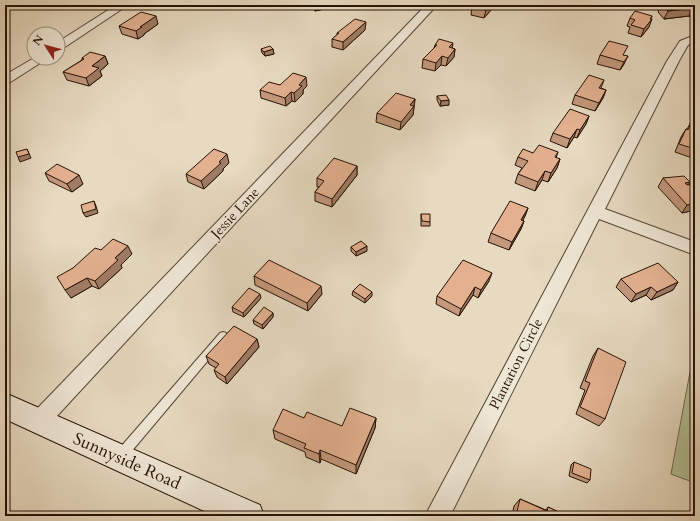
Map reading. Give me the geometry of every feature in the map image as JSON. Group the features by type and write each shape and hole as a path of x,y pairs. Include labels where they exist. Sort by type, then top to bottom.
{"street":[{"path":"66,42 123,5"},
{"name":"Jessie Lane","path":"38,422 432,5"},
{"name":"Plantation Circle","path":"437,516 594,211 682,45 695,38"},
{"path":"5,80 29,66"},
{"path":"594,211 695,249"},
{"name":"Sunnyside Road","path":"5,406 249,516"}],"lane":[{"path":"119,458 223,336"}],"green space":[{"path":"690,372 695,374 695,483 671,474"}],"building":[{"path":"474,5 490,5 486,10 473,7"},
{"path":"662,5 695,5 695,10 693,8 668,11"},
{"path":"635,11 652,16 650,19 652,19 644,29 631,25 635,20 630,18"},
{"path":"141,12 156,16 136,31 119,26"},
{"path":"355,19 366,22 343,42 332,39 339,33 337,33"},
{"path":"439,39 453,43 449,47 455,49 448,58 442,56 436,63 423,59 437,45 435,45"},
{"path":"609,41 628,46 623,55 628,56 624,62 600,55"},
{"path":"270,46 273,49 264,52 261,49"},
{"path":"90,52 105,56 92,66 99,68 86,78 63,72 84,59 82,58"},
{"path":"293,73 306,77 299,85 302,86 294,93 291,92 285,98 260,90 269,82 280,85"},
{"path":"589,75 604,80 599,88 606,90 599,103 575,95"},
{"path":"396,93 415,99 410,105 414,106 401,122 377,113"},
{"path":"446,95 449,100 441,101 437,96"},
{"path":"570,109 589,116 580,130 577,129 570,139 553,133"},
{"path":"691,122 695,123 695,149 679,144"},
{"path":"539,145 558,152 555,157 560,159 551,173 545,171 538,182 518,174 528,161 518,157 523,149 533,153"},
{"path":"27,149 29,154 18,157 16,152"},
{"path":"214,149 227,154 219,162 221,163 201,181 186,174"},
{"path":"334,158 357,166 332,199 315,192 324,181 317,178"},
{"path":"57,164 79,175 67,184 45,173"},
{"path":"684,176 690,182 685,183 687,185 695,184 695,203 687,205 663,178"},
{"path":"94,201 96,209 83,213 81,205"},
{"path":"510,201 528,208 521,220 524,221 512,242 491,233"},
{"path":"421,214 430,214 430,222 422,221"},
{"path":"113,239 128,246 115,258 118,260 95,281 87,278 65,290 57,277 73,268 95,248 101,250"},
{"path":"361,241 367,246 356,252 351,247"},
{"path":"269,260 321,286 307,303 254,276"},
{"path":"463,260 492,273 481,290 475,287 461,309 437,296"},
{"path":"658,263 678,282 657,292 651,287 636,294 621,279"},
{"path":"360,284 372,292 365,299 353,291"},
{"path":"249,288 260,294 243,313 232,307"},
{"path":"264,307 273,313 262,325 253,320"},
{"path":"234,326 257,339 225,377 214,370 219,364 206,356"},
{"path":"598,348 626,362 605,419 580,407 590,383 585,381"},
{"path":"350,408 376,418 356,465 320,450 319,454 304,448 306,444 273,430 283,409 304,418 307,412 342,426"},
{"path":"574,462 591,469 590,480 572,473"},
{"path":"520,499 547,511 548,507 567,516 516,516"}]}
